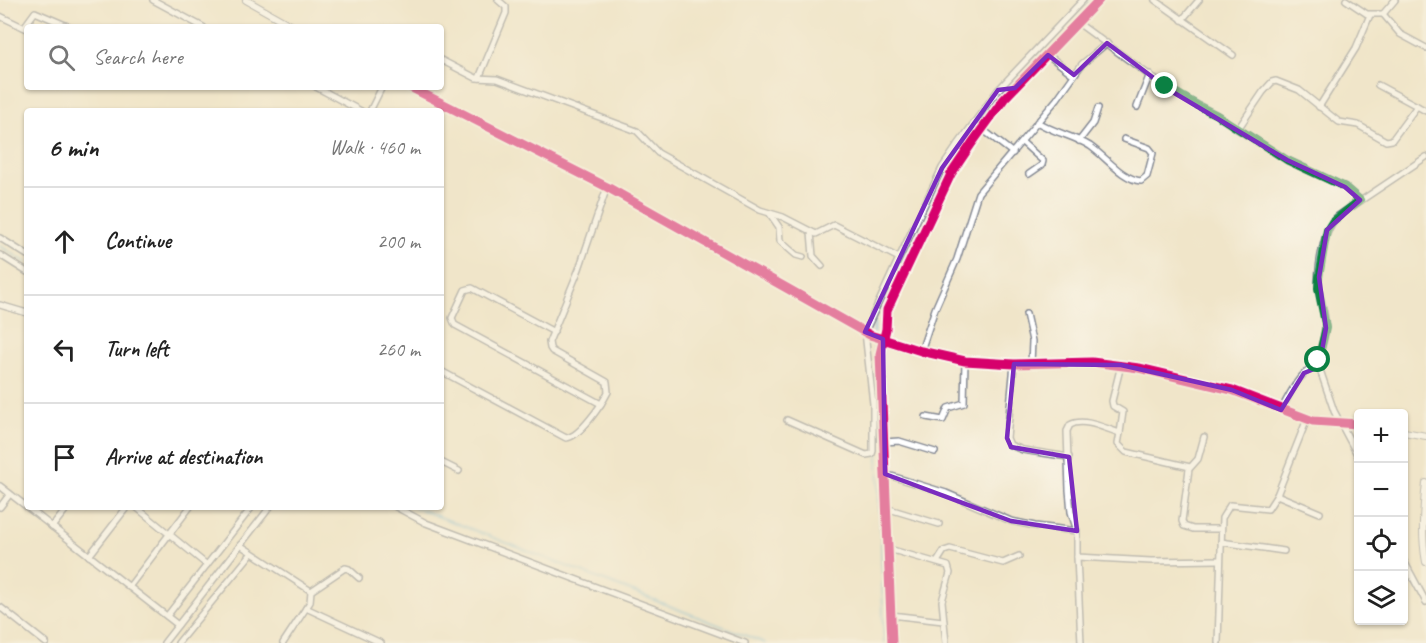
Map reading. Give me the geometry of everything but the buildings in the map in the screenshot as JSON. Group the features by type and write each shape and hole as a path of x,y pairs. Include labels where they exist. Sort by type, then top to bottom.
{"street":[{"path":"153,0 197,24"},
{"path":"246,0 289,24"},
{"path":"479,78 506,12 506,7 498,0"},
{"path":"787,420 866,455 872,454 873,404 868,333 899,258 942,168 998,90 1083,0"},
{"path":"892,643 880,354 886,329 887,310 951,174 981,129 1013,88 1048,55 1099,0"},
{"path":"1155,0 1233,55"},
{"path":"1182,20 1198,0"},
{"path":"1346,0 1370,15 1383,14 1395,0"},
{"path":"27,24 34,12 63,24"},
{"path":"1383,14 1400,34 1426,48"},
{"path":"1319,107 1356,48 1370,15"},
{"path":"0,16 24,28"},
{"path":"1078,23 1171,91 1217,115 1287,160 1345,187 1360,200"},
{"path":"921,351 939,298 957,259 974,202 984,186 1088,58 1107,43"},
{"path":"1048,55 1074,75"},
{"path":"444,61 479,78 497,79 637,131 658,153 760,210 818,234 834,225 899,258"},
{"path":"1137,107 1150,74"},
{"path":"1238,129 1263,92 1272,82 1276,81 1299,90 1339,122 1358,125 1389,141 1417,106"},
{"path":"1378,85 1426,111"},
{"path":"998,90 1013,88"},
{"path":"322,90 355,108"},
{"path":"372,108 380,90"},
{"path":"416,90 607,187 882,339 965,361 1031,364 1092,362 1121,365 1232,390 1307,419 1354,424"},
{"path":"1079,141 1093,123 1098,108"},
{"path":"1037,122 1052,132 1091,147 1126,174 1141,181 1147,176 1153,153 1149,148 1124,139"},
{"path":"981,129 1013,153"},
{"path":"1022,142 1043,161 1042,165 1029,174"},
{"path":"1354,447 1340,423 1318,360 1326,328 1318,288 1327,230 1332,222 1360,200 1426,157"},
{"path":"444,373 566,438 571,438 591,417 608,392 607,382 552,351 549,342 579,269 607,187"},
{"path":"769,212 779,227 780,241 803,257"},
{"path":"811,232 813,256 822,266"},
{"path":"0,238 24,253"},
{"path":"0,255 24,270"},
{"path":"554,332 472,288 465,290 452,318 455,325 601,405"},
{"path":"0,305 24,313"},
{"path":"1026,314 1032,341 1031,364"},
{"path":"926,417 943,420 948,408 964,403 965,361"},
{"path":"1014,363 1007,438 1011,445 1023,450 1069,457"},
{"path":"1121,365 1113,400 1113,406 1123,411 1118,444 1126,452 1190,467"},
{"path":"1281,410 1304,372 1319,367"},
{"path":"1218,643 1222,518 1230,505 1268,509 1277,495 1307,419"},
{"path":"1081,643 1077,531 1071,512 1068,431 1072,423 1084,422 1120,433"},
{"path":"1408,433 1426,436"},
{"path":"1204,437 1198,459 1190,467 1183,524 1193,529 1221,529"},
{"path":"884,442 898,441 935,452"},
{"path":"444,464 459,471"},
{"path":"885,474 945,493 1011,521 1077,531"},
{"path":"1426,483 1422,515 1426,562"},
{"path":"0,486 24,505"},
{"path":"0,507 10,494"},
{"path":"1277,495 1320,513"},
{"path":"886,508 939,524"},
{"path":"31,510 178,625"},
{"path":"52,527 66,510"},
{"path":"89,556 125,510"},
{"path":"140,510 207,565"},
{"path":"129,586 188,510"},
{"path":"167,616 250,510"},
{"path":"164,643 268,510"},
{"path":"402,510 426,523 745,643"},
{"path":"1221,542 1284,551"},
{"path":"240,545 311,591"},
{"path":"889,549 937,562 950,569 942,597 946,643"},
{"path":"937,562 944,551 950,549 1003,563 1019,556"},
{"path":"178,643 251,554"},
{"path":"1077,557 1151,561 1220,560"},
{"path":"311,591 345,568 359,578"},
{"path":"1408,568 1426,602"},
{"path":"283,643 306,608 311,598 311,591"},
{"path":"0,607 46,643"},
{"path":"306,608 381,643"},
{"path":"891,615 943,621"}],"highlighted area":[{"path":"1107,43 1171,91 1287,160 1345,187 1360,200 1327,230 1319,277 1326,328 1319,367 1304,373 1281,410 1232,390 1121,365 1014,364 1007,438 1011,447 1069,457 1077,531 1011,521 885,474 883,339 865,332 942,168 998,90 1015,88 1048,55 1074,75"}],"waterway":[{"path":"978,125 1000,95 1090,0"},
{"path":"890,283 942,175 975,129"},
{"path":"0,246 24,261"},
{"path":"874,320 874,333"},
{"path":"874,338 884,643"},
{"path":"422,510 765,643"}],"cycle path":[{"path":"892,643 880,354 886,329 887,310 951,174 972,143 1004,99 1099,0"},
{"path":"416,90 607,187 870,335 921,351 965,361 1014,364 1092,362 1139,368 1232,390 1313,421 1354,424"}],"route":[{"path":"1165,86 1217,115 1262,146 1301,168 1345,187 1360,200 1338,216 1327,230 1318,288 1326,328 1318,360"}]}
